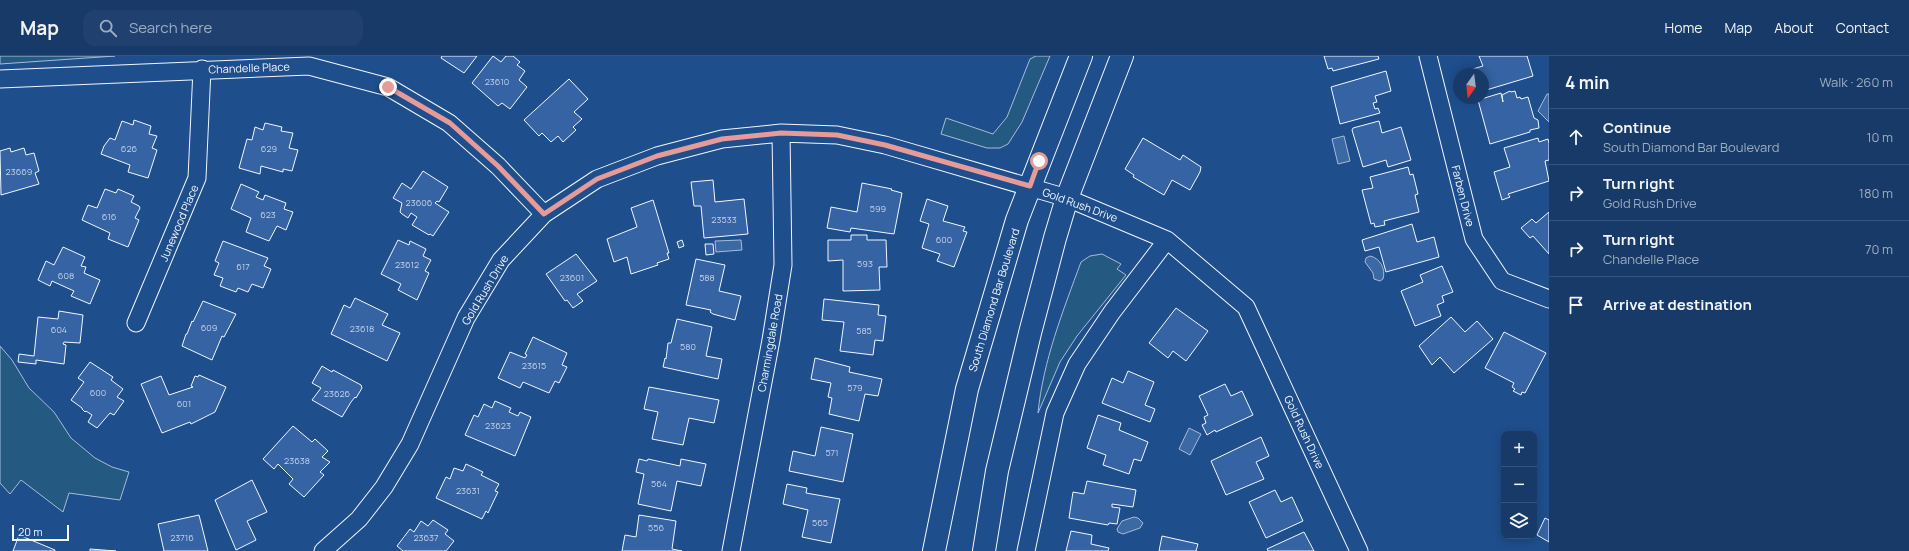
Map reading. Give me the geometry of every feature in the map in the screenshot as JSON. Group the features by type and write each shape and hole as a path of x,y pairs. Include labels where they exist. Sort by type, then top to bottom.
{"main road":[{"name":"South Diamond Bar Boulevard","path":"934,551 967,389 1018,220 1081,56"},
{"path":"984,551 997,471 1030,333 1066,198 1122,56"}],"street":[{"name":"Farben Drive","path":"1428,56 1474,239 1502,281 1549,299"},
{"name":"Chandelle Place","path":"0,79 202,69 309,66 388,87 450,123 498,166 544,214"},
{"name":"Junewood Place","path":"136,323 198,178 202,69"},
{"name":"Gold Rush Drive","path":"323,551 359,519 384,488 410,444 470,312 501,260 544,214 597,179 657,156 722,139 781,133 837,135 885,145 1030,186 1066,198 1168,240 1246,307 1359,551"},
{"name":"Charmingdale Road","path":"731,551 771,340 783,265 781,133"},
{"path":"1026,551 1055,413 1077,364 1112,312 1168,240"}],"shaded area":[{"path":"0,56 115,56 0,64"},
{"path":"1036,56 1050,56 1022,122 1008,144 1000,148 987,148 941,134 946,118 993,134 1007,117 1030,59"},
{"path":"1547,94 1549,94 1549,122 1538,111"},
{"path":"1344,136 1350,161 1338,164 1332,139"},
{"path":"741,240 742,250 716,252 715,241"},
{"path":"1102,254 1121,264 1117,269 1126,275 1077,336 1060,362 1038,413 1044,374 1049,355 1081,262 1090,256"},
{"path":"1370,256 1377,259 1383,268 1384,275 1383,279 1380,281 1374,279 1373,273 1365,262 1366,258"},
{"path":"0,346 12,360 29,388 54,412 71,438 95,458 112,467 129,472 120,500 69,493 63,512 21,480 10,494 0,483"},
{"path":"1189,428 1201,434 1190,455 1179,449"},
{"path":"1134,517 1138,518 1143,523 1140,528 1123,534 1118,532 1117,529 1122,521"}],"building":[{"path":"442,56 477,56 464,73 441,58"},
{"path":"493,56 501,62 506,56 513,56 520,62 517,65 525,71 519,80 527,87 510,109 502,103 498,106 472,83"},
{"path":"1324,56 1378,56 1379,59 1333,71 1332,68 1328,69"},
{"path":"1479,56 1527,56 1533,76 1489,89 1489,68 1476,68 1483,66"},
{"path":"1386,71 1391,91 1375,96 1377,102 1373,103 1375,109 1378,108 1380,113 1340,124 1331,87"},
{"path":"569,79 588,99 574,112 582,119 573,127 576,130 563,142 558,136 551,142 542,133 539,136 524,120"},
{"path":"1510,91 1515,91 1517,98 1520,97 1521,99 1528,97 1534,118 1538,120 1539,128 1490,144 1479,104 1489,104 1489,97 1501,93 1503,102 1502,95"},
{"path":"134,120 151,126 149,134 157,136 152,148 157,150 148,178 128,172 130,165 101,154 104,146 110,138 115,140 122,121 133,125"},
{"path":"1379,121 1382,133 1401,127 1411,160 1388,167 1386,160 1363,167 1352,130 1353,128"},
{"path":"265,123 282,127 281,131 293,133 289,148 298,150 292,171 283,169 283,172 261,166 260,174 239,168 247,139 252,140 255,127 263,130"},
{"path":"1143,138 1180,160 1183,155 1201,167 1200,172 1190,190 1172,180 1164,195 1133,177 1134,175 1125,169"},
{"path":"1538,138 1539,142 1548,139 1549,160 1545,161 1549,181 1508,194 1510,197 1502,200 1494,172 1510,167 1504,148"},
{"path":"10,148 11,152 24,148 26,155 34,153 39,171 35,173 39,184 1,195 0,151"},
{"path":"1408,167 1410,175 1413,174 1418,194 1415,195 1419,212 1384,221 1385,225 1375,227 1374,223 1371,224 1362,190 1373,188 1370,177"},
{"path":"423,171 448,187 439,202 437,201 435,203 449,212 433,236 412,225 417,217 411,213 408,218 402,214 400,212 402,203 393,198 402,183 411,189"},
{"path":"713,180 715,202 744,199 748,234 704,238 701,206 694,206 691,182"},
{"path":"862,183 892,189 891,190 902,193 894,234 851,228 850,232 827,228 831,207 857,212"},
{"path":"241,184 259,192 256,197 263,200 265,195 286,203 284,209 293,212 286,230 277,226 269,241 246,232 251,218 231,209"},
{"path":"105,189 116,193 118,189 134,196 131,202 140,208 135,218 139,220 128,247 108,239 110,233 82,220 88,205 97,208"},
{"path":"927,199 948,206 943,221 965,227 963,231 967,232 954,267 937,261 940,254 922,248 929,224 920,221"},
{"path":"653,200 669,253 667,253 669,259 657,263 658,265 631,274 627,257 614,262 607,239 637,227 631,208"},
{"path":"1549,212 1549,254 1533,236 1530,238 1521,228 1532,219 1536,223"},
{"path":"1412,224 1417,242 1434,237 1439,257 1386,272 1379,247 1365,251 1362,240"},
{"path":"851,235 867,235 867,240 886,240 887,267 879,267 880,290 843,291 843,260 828,261 828,240 851,240"},
{"path":"398,240 409,245 410,241 426,249 423,256 431,260 425,271 429,273 417,300 398,290 401,284 381,274"},
{"path":"682,240 684,246 679,248 677,242"},
{"path":"223,241 268,258 264,266 271,269 263,288 252,284 248,292 238,288 236,292 220,286 223,278 214,275 219,263 215,261"},
{"path":"705,244 713,244 714,254 706,255"},
{"path":"63,247 85,257 81,266 86,267 84,273 100,280 90,304 71,296 74,291 52,281 50,286 38,280 46,261 54,265"},
{"path":"576,254 597,281 577,294 583,301 573,308 567,300 565,301 546,274"},
{"path":"696,259 725,265 719,291 741,296 735,320 713,314 710,312 711,310 686,305"},
{"path":"1442,266 1453,292 1442,296 1444,302 1437,305 1441,316 1415,326 1401,291 1423,282 1420,275"},
{"path":"355,298 388,314 382,325 400,333 387,361 331,334 344,305 350,308"},
{"path":"824,299 879,305 878,315 886,316 883,341 875,340 873,355 840,351 844,322 822,320"},
{"path":"203,301 236,314 224,337 222,336 212,360 182,346 192,321 193,322"},
{"path":"1176,308 1208,331 1186,361 1173,351 1168,358 1149,343"},
{"path":"59,311 83,315 80,343 64,342 63,344 66,345 64,364 36,360 36,364 18,362 19,354 34,356 38,317 58,319"},
{"path":"1451,317 1465,332 1477,321 1493,339 1454,373 1440,357 1432,365 1419,346"},
{"path":"677,319 712,327 706,356 722,359 718,379 663,367 665,358 666,359 668,343 671,343"},
{"path":"1504,332 1546,353 1525,393 1522,392 1521,395 1513,391 1515,389 1512,387 1514,383 1485,368"},
{"path":"533,337 567,353 562,365 567,367 559,383 555,381 549,393 523,382 520,388 498,378 510,352 525,358 527,355 525,354"},
{"path":"815,358 850,367 849,372 882,379 878,396 865,394 859,421 829,414 832,398 828,397 831,383 811,379"},
{"path":"90,362 113,377 111,380 123,389 117,397 124,401 114,415 110,413 97,428 88,422 92,415 86,411 85,412 71,400 84,382 78,378"},
{"path":"322,366 332,372 333,370 361,385 362,388 342,417 312,400 321,388 312,383"},
{"path":"1128,371 1154,382 1145,405 1155,409 1150,422 1102,403 1112,378 1123,383"},
{"path":"199,375 226,387 215,412 191,424 190,422 162,433 141,384 161,376 169,395 193,387 191,386 195,376 198,377"},
{"path":"1225,384 1231,396 1242,391 1253,415 1216,432 1215,430 1207,435 1202,425 1206,423 1204,417 1208,415 1199,396"},
{"path":"649,387 719,400 714,423 689,418 683,445 652,439 658,412 644,409"},
{"path":"495,401 511,408 509,412 518,416 520,412 531,417 515,456 465,435 474,415 478,417 484,404 492,408"},
{"path":"1098,415 1121,423 1119,430 1148,442 1141,461 1134,459 1129,474 1103,465 1106,455 1087,448"},
{"path":"293,426 312,442 315,439 328,451 322,457 330,462 320,472 324,475 304,497 289,484 293,479 278,464 274,469 263,459"},
{"path":"821,427 853,434 843,482 789,471 793,451 815,456"},
{"path":"1261,437 1269,456 1256,462 1264,479 1226,495 1211,461"},
{"path":"639,459 647,461 648,459 680,466 681,459 706,464 701,486 677,481 671,511 638,504 644,474 636,472"},
{"path":"466,464 483,472 481,475 499,484 495,491 498,492 488,513 486,511 482,519 436,498 446,477 450,479 454,468 463,471"},
{"path":"252,480 267,512 247,521 256,540 236,550 215,500"},
{"path":"1087,481 1136,490 1133,507 1112,504 1112,507 1120,508 1117,524 1109,523 1108,525 1069,518 1073,492 1084,494"},
{"path":"787,484 807,488 806,493 840,499 831,543 802,537 808,510 783,504"},
{"path":"1275,490 1281,502 1292,497 1303,521 1266,538 1249,502"},
{"path":"199,515 208,551 164,551 158,524"},
{"path":"639,515 676,521 672,549 682,551 622,551 625,535 636,537"},
{"path":"1545,518 1549,520 1549,542 1537,535"},
{"path":"433,520 448,530 445,534 454,541 446,551 403,551 397,546 410,529 414,532 421,521 428,526"},
{"path":"1071,531 1092,535 1091,544 1109,548 1108,551 1066,551"},
{"path":"1304,532 1314,551 1268,551 1267,549"},
{"path":"19,535 55,550 55,551 13,551"},
{"path":"1162,536 1198,544 1196,551 1159,551"},
{"path":"90,549 116,551 90,551"}],"route":[{"path":"388,87 450,123 498,166 544,214 597,179 657,156 722,139 781,133 837,135 885,145 1030,186 1039,161"}]}
